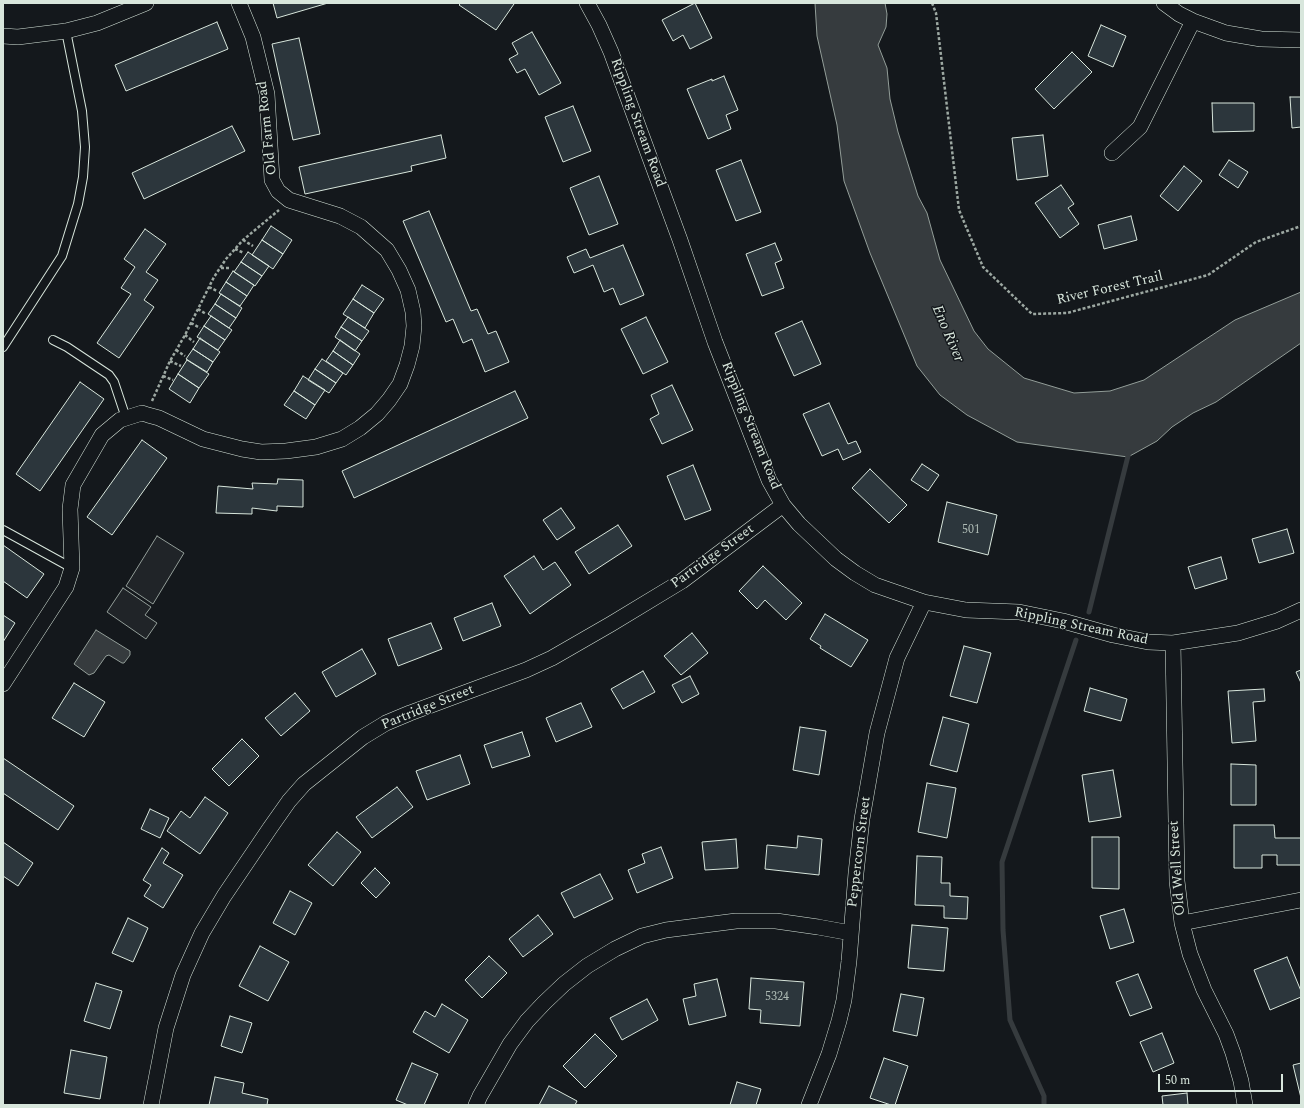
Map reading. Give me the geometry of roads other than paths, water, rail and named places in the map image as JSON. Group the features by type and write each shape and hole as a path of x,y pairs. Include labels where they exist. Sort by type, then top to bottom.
{"street":[{"path":"3,36 18,37 66,30 97,23 146,3"},
{"name":"Old Farm Road","path":"3,684 66,587 72,568 70,509 73,485 102,435 120,420 142,413 159,418 203,439 242,450 261,452 306,449 324,446 342,439 360,428 377,414 400,384 407,365 412,346 414,326 413,312 408,290 399,270 387,250 361,227 340,216 289,200 278,190 272,180 267,94 253,37 239,3"},
{"name":"Rippling Stream Road","path":"586,3 612,52 727,371 769,480 783,505 799,524 816,542 836,559 855,573 876,584 924,602 966,610 1018,612 1063,621 1148,642 1173,643 1238,633 1277,621 1301,610"},
{"path":"1164,3 1193,22 1236,36 1262,39 1301,40"},
{"path":"1112,153 1140,127 1193,22"},
{"name":"Partridge Street","path":"151,1105 166,1028 183,975 202,933 224,896 270,828 289,801 304,784 363,737 386,723 526,670 552,658 611,624 682,580 783,505"},
{"name":"Peppercorn Street","path":"809,1105 829,1054 844,1000 862,819 877,733 897,658 924,602"},
{"name":"Old Well Street","path":"1173,643 1177,881 1182,923 1190,954 1204,990 1226,1034 1233,1053 1241,1081 1245,1105"},
{"path":"1182,923 1301,900"},
{"path":"476,1105 510,1044 527,1021 544,1003 564,984 587,966 615,949 642,936 666,930 736,921 776,921 851,933"}],"lane":[{"path":"3,347 62,256 78,204 83,177 85,147 82,111 66,30"},
{"path":"53,340 67,347 109,375 114,382 126,418"},
{"path":"3,530 72,568"}],"water":[{"name":"Eno River","path":"815,3 885,3 887,14 886,27 878,45 887,68 890,99 898,132 918,196 927,213 940,260 974,331 988,349 1024,378 1074,393 1110,391 1144,380 1235,320 1301,292 1301,343 1216,402 1193,413 1172,427 1157,441 1128,457 1017,442 967,415 940,395 917,366 870,253 844,181 837,125 817,36"},
{"path":"96,630 130,651 130,655 124,663 109,655 106,656 94,673 89,675 74,664"}],"waterway":[{"path":"1089,612 1129,452"},
{"path":"1044,1105 1044,1096 1010,1020 1003,930 1002,862 1076,640"}]}
